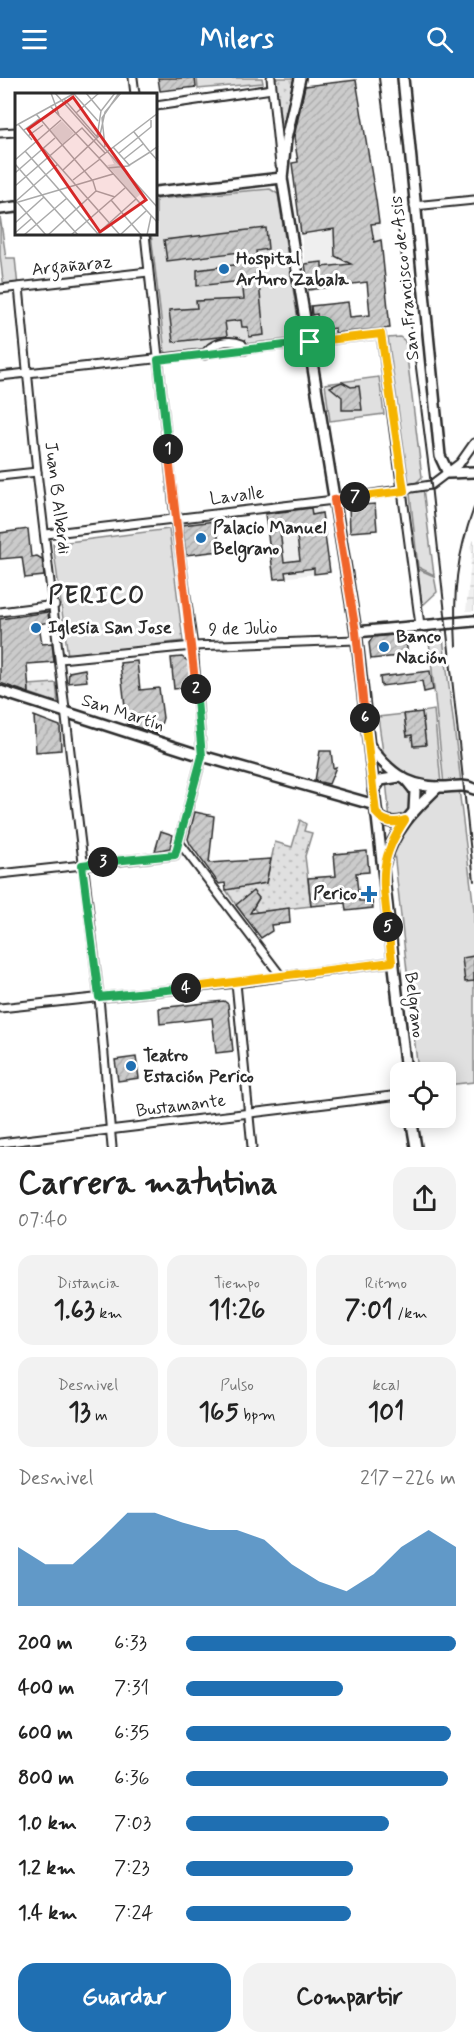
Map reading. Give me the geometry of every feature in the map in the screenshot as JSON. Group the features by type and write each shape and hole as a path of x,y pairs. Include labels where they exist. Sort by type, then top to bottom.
{"main road":[{"name":"Belgrano","path":"300,78 286,138 282,178 356,636 404,1062"},
{"name":"San Francisco de Asis","path":"403,78 440,456 448,473"},
{"path":"158,192 282,178"},
{"path":"0,209 15,207"},
{"path":"448,473 474,472"},
{"path":"356,636 420,625 474,621"},
{"name":"San Martín","path":"0,691 375,809"},
{"path":"368,743 385,765 415,791 414,811"},
{"path":"373,791 381,780 403,779 438,787 463,785 474,789"},
{"name":"Belgrano","path":"382,870 389,847 405,820 438,787"},
{"path":"375,809 387,821 396,823 405,820"},
{"path":"413,1128 416,1147"}],"street":[{"path":"133,78 135,93"},
{"path":"271,78 282,178"},
{"path":"158,106 272,89"},
{"path":"0,133 15,132"},
{"path":"414,206 474,200"},
{"path":"145,236 175,518 193,646 202,756 175,855"},
{"name":"Argañaraz","path":"0,289 148,272"},
{"name":"Juan B Alberdi","path":"19,287 37,472 55,605 82,865 99,997 112,1147"},
{"path":"0,376 381,334 404,491 420,625"},
{"path":"448,473 460,463 474,443"},
{"path":"0,476 37,472"},
{"name":"Lavalle","path":"46,534 404,491 431,485 448,473"},
{"path":"0,612 55,605"},
{"name":"9 de Julio","path":"60,659 193,646 356,636"},
{"path":"178,842 281,976"},
{"path":"0,874 186,852"},
{"path":"0,1008 236,983 392,962"},
{"path":"236,983 252,1147"},
{"name":"Bustamante","path":"0,1143 390,1096"}],"shaded area":[{"path":"197,78 262,78 263,83 198,89"},
{"path":"275,78 295,78 282,134"},
{"path":"270,189 278,194 300,333 295,340 172,355 165,352 151,236 158,236 158,199"},
{"path":"0,216 6,258 15,258 18,287 4,289 0,255"},
{"path":"379,223 386,280 309,290 301,234"},
{"path":"400,337 405,341 422,477 416,483 409,484 388,338"},
{"path":"379,377 384,414 330,421 325,384"},
{"path":"419,486 423,488 434,575 418,567 410,494"},
{"path":"321,507 330,572 274,579 265,514"},
{"path":"169,529 183,641 68,656 53,544"},
{"path":"474,540 474,611 466,611 472,552 470,546"},
{"path":"418,569 434,576 437,592 422,606"},
{"path":"442,630 461,783 444,785 428,631"},
{"path":"56,683 58,703 29,693 29,685"},
{"path":"434,710 441,784 408,778 384,759 378,717 404,714 407,736 412,735 413,746 426,745 422,712"},
{"path":"400,779 411,788 409,814 390,821 386,780"},
{"path":"459,789 474,910 474,1082 456,1084 456,1062 417,1062 394,852 409,824 434,795"},
{"path":"300,820 306,824 304,831 312,833 305,856 311,906 257,912 253,908 259,898 253,892 236,905 226,890 266,883 275,842 292,847"}],"building":[{"path":"158,78 195,78 196,87 160,91"},
{"path":"356,80 379,223 371,224 374,242 381,240 390,328 335,333 335,328 319,330 317,314 312,315 311,306 348,302 350,317 370,315 367,282 309,290 305,264 322,262 322,267 351,264 335,256 334,229 301,234 292,163 298,162 294,137 305,86"},
{"path":"266,228 268,249 256,251 264,335 249,337 248,327 242,327 241,320 225,322 227,336 173,342 169,310 197,308 196,301 244,299 242,281 197,286 197,270 241,264 240,252 167,261 164,240"},
{"path":"342,382 351,387 359,386 362,410 342,410 342,397 330,387"},
{"path":"375,504 377,530 350,532 349,506"},
{"path":"311,508 312,515 322,513 330,572 314,574 314,568 285,572 286,578 274,579 265,514","holes":["296,529 300,560 284,562 280,531"]},
{"name":"Palacio Manuel Belgrano","path":"216,521 220,551 186,555 182,525"},
{"path":"28,529 31,557 37,556 42,559 44,576 25,578 22,557 0,559 0,533"},
{"path":"48,612 49,622 39,624 42,644 52,643 54,662 27,664 29,693 0,683 0,619"},
{"path":"405,634 408,655 371,659 369,643 373,637"},
{"path":"182,657 189,662 191,687 174,689 171,658"},
{"path":"137,661 140,690 159,688 163,718 158,734 127,724 120,663"},
{"path":"85,669 87,681 68,683 69,672"},
{"path":"430,671 433,690 424,692 422,681 381,686 380,677"},
{"path":"422,712 426,745 413,746 412,735 407,736 404,714"},
{"path":"34,716 60,726 61,750 36,752"},
{"path":"320,751 331,751 333,768 336,767 329,784 315,781"},
{"path":"195,812 214,816 209,863 271,859 266,883 226,890 225,883 219,884 188,839"},
{"path":"161,831 173,835 170,848 155,851"},
{"path":"367,851 369,872 356,873 359,901 372,901 373,908 346,911 345,903 311,906 308,878 336,876 334,854"},
{"path":"253,891 259,898 250,913 289,908 290,923 271,925 272,931 261,938 236,905"},
{"path":"474,956 474,981 465,982 462,958"},
{"path":"224,1001 228,1004 233,1051 216,1053 212,1018 160,1024 159,1008"},
{"path":"136,1057 139,1078 118,1081 115,1060"}],"railway":[{"path":"379,78 431,485 474,881"},
{"path":"456,646 457,576 463,543 474,508"}],"place":[{"name":"Hospital Arturo Zabala","path":"224,269"},
{"name":"Palacio Manuel Belgrano","path":"201,538"},
{"name":"Iglesia San Jose","path":"36,628"},
{"name":"Banco Nación","path":"384,647"},
{"name":"Perico","path":"369,894"},
{"name":"Teatro Estación Perico","path":"131,1066"}],"district":[{"name":"PERICO","path":"97,596"}],"route":[{"path":"381,334 404,491 334,500 356,632 376,813 381,819 387,821 396,823 405,820 389,847 382,870 392,962 236,983 99,997 82,865 175,855 202,756 193,646 175,518 158,360 310,342 381,334"}]}
